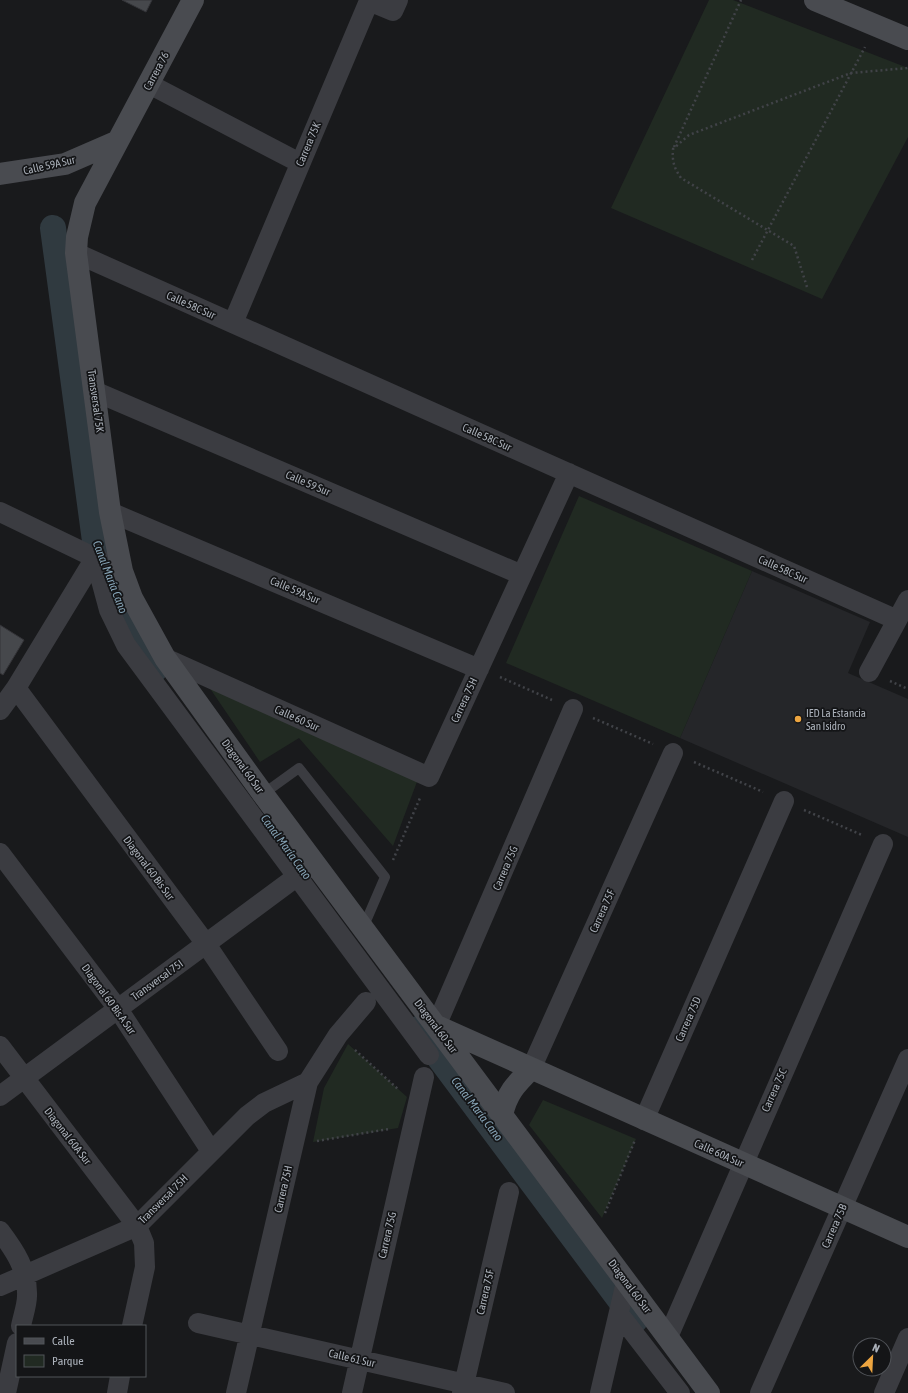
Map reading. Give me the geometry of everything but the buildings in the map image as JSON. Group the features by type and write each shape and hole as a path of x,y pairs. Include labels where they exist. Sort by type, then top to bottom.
{"street":[{"name":"Carrera 76","path":"118,141 193,0"},
{"name":"Carrera 75K","path":"233,323 368,1 393,11 398,0"},
{"path":"815,0 908,39"},
{"path":"149,84 300,163"},
{"name":"Calle 59A Sur","path":"0,174 65,164 118,141"},
{"name":"Transversal 75K","path":"118,141 85,203 76,253 110,512 122,571 132,598 165,658"},
{"name":"Calle 58C Sur","path":"76,253 897,620"},
{"name":"Calle 59 Sur","path":"94,391 522,575"},
{"name":"Carrera 75H","path":"429,778 569,473"},
{"name":"Calle 59A Sur","path":"110,512 479,668"},
{"path":"0,513 122,571"},
{"path":"0,710 16,688 95,558"},
{"name":"Diagonal 60 Sur","path":"95,558 108,610 126,645 429,1055"},
{"path":"869,672 908,600"},
{"name":"Diagonal 60 Sur","path":"165,658 315,864 709,1393"},
{"name":"Calle 60 Sur","path":"165,658 429,778"},
{"name":"Diagonal 60 Bis Sur","path":"16,688 206,944 278,1051"},
{"name":"Carrera 75G","path":"436,1026 573,709"},
{"name":"Carrera 75F","path":"530,1070 673,753"},
{"name":"Carrera 75D","path":"644,1120 784,801"},
{"name":"Carrera 75C","path":"668,1338 742,1163 882,844"},
{"name":"Diagonal 60 Bis A Sur","path":"0,853 118,1009 211,1151"},
{"name":"Transversal 75I","path":"0,1096 315,864"},
{"name":"Carrera 75H","path":"236,1393 308,1082 338,1035 366,1002"},
{"name":"Calle 60A Sur","path":"436,1026 530,1070 908,1237"},
{"name":"Diagonal 60A Sur","path":"0,1046 23,1079 137,1226 144,1243 145,1267 132,1325"},
{"name":"Carrera 75B","path":"760,1393 908,1059"},
{"path":"502,1115 506,1098 514,1086 530,1070"},
{"name":"Carrera 75G","path":"352,1393 424,1077"},
{"name":"Transversal 75H","path":"0,1286 137,1226 211,1151 264,1103 308,1082"},
{"name":"Carrera 75F","path":"463,1388 509,1192"},
{"path":"0,1231 16,1252 25,1276 27,1296 21,1325"},
{"path":"600,1393 626,1282"},
{"path":"618,1314 680,1393"},
{"name":"Calle 61 Sur","path":"198,1323 359,1360 463,1388 505,1393"},
{"path":"884,1393 908,1338"},
{"path":"6,1393 16,1348"},
{"path":"117,1393 120,1377"}],"lane":[{"path":"264,794 299,768 385,877 363,928"}],"path":[{"path":"741,0 673,149 672,160 681,178 794,246 807,287"},
{"path":"752,260 866,45"},
{"path":"673,149 689,135 852,73 908,68"},
{"path":"385,877 429,778"},
{"path":"338,1035 417,1106"},
{"path":"594,1238 644,1120"},
{"path":"293,1145 412,1125"}],"shaded area":[{"name":"IED La Estancia San Isidro","path":"752,571 870,622 848,673 908,699 908,837 680,738"}],"green space":[{"path":"709,0 733,0 908,68 908,137 822,299 611,208"},
{"path":"579,496 752,571 680,738 506,663"},
{"path":"207,684 418,779 393,846 299,738 260,762"},
{"path":"348,1044 407,1097 398,1128 313,1142 324,1088"},
{"path":"543,1100 636,1139 602,1218 529,1125"}],"waterway":[{"name":"Canal María Cano","path":"53,228 95,541 136,642 155,669"},
{"name":"Canal María Cano","path":"418,1029 635,1320"}],"place":[{"name":"IED La Estancia San Isidro","path":"798,719"}]}
